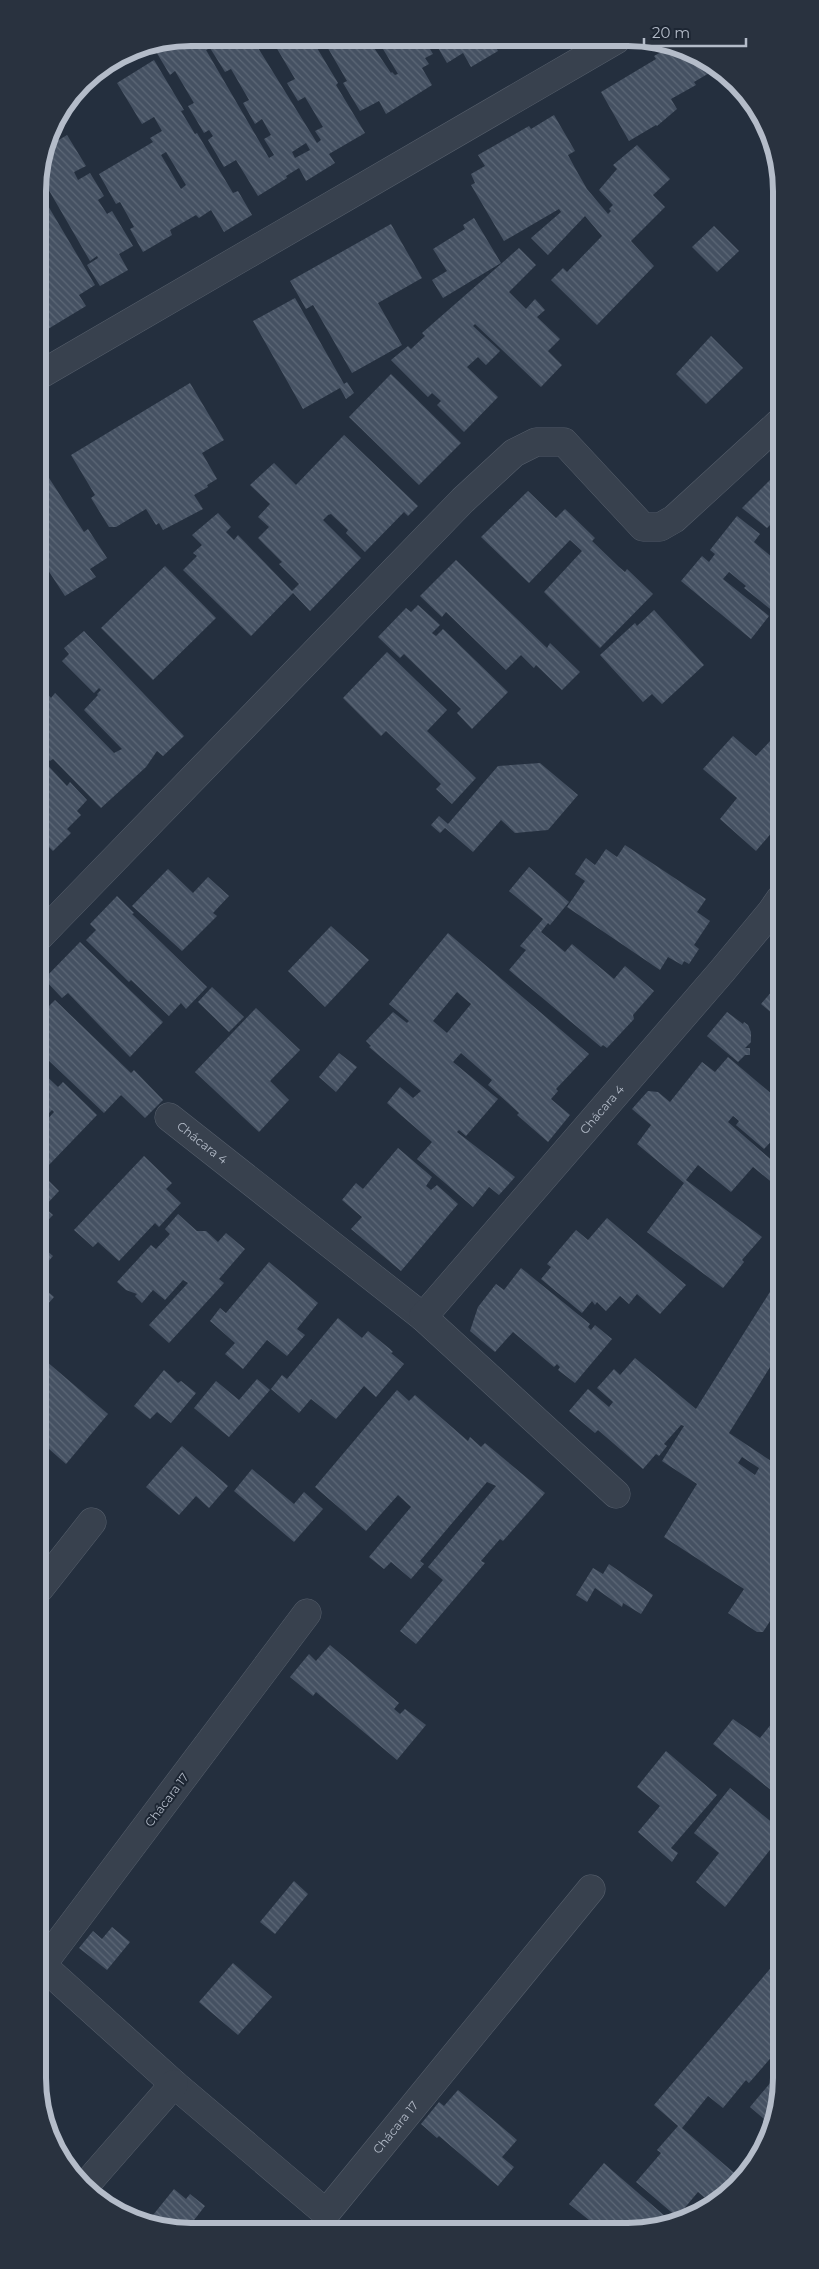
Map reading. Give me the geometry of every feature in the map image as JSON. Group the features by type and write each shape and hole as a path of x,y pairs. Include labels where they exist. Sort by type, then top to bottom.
{"street":[{"path":"47,371 606,46"},
{"path":"47,929 463,500 514,453 536,442 564,442 643,528 660,527 674,519 773,430"},
{"name":"Chácara 4","path":"423,1317 722,971 773,910"},
{"name":"Chácara 4","path":"170,1117 423,1317 616,1494"},
{"path":"46,1580 92,1522"},
{"name":"Chácara 17","path":"46,1960 307,1613"},
{"name":"Chácara 17","path":"46,1969 174,2084 326,2213 591,1889"},
{"path":"90,2181 174,2084"}],"building":[{"path":"192,46 257,46 317,143 321,140 315,131 323,127 305,97 298,101 287,83 295,79 275,46 316,46 338,83 336,85 365,133 329,154 335,163 306,181 299,168 258,196 236,160 224,167 208,140 213,136 209,130 204,133 188,106 194,103 175,71 170,75 155,51","holes":["210,48 225,72 231,69 249,100 243,103 255,124 262,119 271,135 264,139 274,155 269,158 206,50","306,143 310,150 295,158 292,152"]},
{"path":"327,46 373,46 391,73 395,75 398,74 381,46 428,46 433,54 425,58 429,64 422,68 432,85 386,114 379,101 360,111 343,83 347,81"},
{"path":"437,46 495,46 498,51 471,67 463,53 447,63"},
{"path":"665,51 683,57 710,72 694,82 696,85 671,99 677,109 657,126 629,141 601,92 656,59 654,56"},
{"path":"154,60 184,110 181,111 195,134 197,133 233,193 238,191 252,215 224,232 211,210 199,218 196,215 170,230 172,235 143,252 130,229 134,227 120,202 116,204 99,174 153,142 150,138 162,131 154,117 142,124 117,83","holes":["166,152 186,185 181,189 161,155"]},
{"path":"554,115 575,151 568,155 575,168 587,189 608,214 611,211 609,209 613,205 599,190 617,169 613,165 637,145 670,179 653,195 665,207 631,241 654,266 597,325 551,280 563,268 567,272 602,236 585,216 548,255 531,238 561,212 559,209 504,241 471,185 475,183 471,174 485,166 478,155 529,126 531,129"},
{"path":"67,135 86,166 74,172 78,180 90,173 104,196 98,200 107,214 112,211 133,246 119,254 128,270 100,286 87,265 98,258 97,256 90,261 47,187 47,173 55,142"},
{"path":"47,204 95,285 79,295 86,306 48,329"},
{"path":"474,218 501,263 443,298 432,280 447,271 433,249 465,229 463,225"},
{"path":"391,224 422,278 378,303 402,345 352,373 313,305 306,309 290,281"},
{"path":"714,226 739,251 717,272 692,247"},
{"path":"519,248 536,265 509,292 526,309 535,299 545,310 537,317 560,339 548,351 562,365 541,387 475,324 473,326 500,351 486,365 478,357 467,367 498,397 464,432 437,405 441,401 432,393 428,397 391,360 408,346 411,349 425,336 422,333"},
{"path":"295,298 344,384 347,382 354,393 346,399 340,388 303,409 253,321"},
{"path":"711,336 743,368 706,404 676,374"},
{"path":"391,374 461,443 419,485 349,417"},
{"path":"190,383 224,440 202,453 217,479 194,495 203,509 163,530 159,523 156,525 146,509 116,527 109,527 91,498 95,495 71,455"},
{"path":"344,435 418,506 408,516 404,512 365,552 346,533 348,530 331,514 328,515 323,520 361,558 310,611 293,593 251,636 183,570 197,556 193,553 202,545 192,535 218,513 231,527 226,532 234,540 238,535 292,591 299,584 279,564 282,562 258,538 269,527 258,517 270,504 250,485 274,463 296,485"},
{"path":"47,475 84,532 88,529 107,558 90,569 96,577 65,596 47,568"},
{"path":"773,477 773,522 767,528 742,508"},
{"path":"528,491 556,518 565,509 595,538 592,541 619,567 625,572 627,569 653,594 600,648 544,592 582,551 570,540 529,583 481,537"},
{"path":"737,516 760,534 754,542 773,558 773,611 744,588 746,586 729,572 723,579 769,616 751,639 681,581 702,556 709,562 715,554 710,550"},
{"path":"456,560 547,648 550,643 580,672 562,690 536,665 534,668 521,655 506,670 446,612 442,617 420,596"},
{"path":"165,566 216,618 153,680 101,628"},
{"path":"418,605 440,625 432,633 436,636 443,629 508,692 472,729 457,713 461,709 404,654 400,658 378,637 406,608 411,612"},
{"path":"654,610 704,665 662,704 652,694 643,702 600,655 635,623 637,626"},
{"path":"84,631 184,736 163,756 157,751 146,767 101,808 53,759 50,761 47,757 47,693 51,698 55,693 114,753 122,749 84,710 101,690 99,688 94,693 62,661 69,654 64,648"},
{"path":"387,652 447,710 427,731 476,778 452,804 436,789 441,784 386,731 381,736 343,698"},
{"path":"733,736 756,756 773,740 773,831 756,851 720,819 737,798 703,769"},
{"path":"540,763 578,795 548,830 515,833 501,820 473,852 445,828 440,833 431,825 439,816 448,824 498,766"},
{"path":"47,764 67,786 70,782 87,800 77,811 81,815 67,829 71,833 53,851 47,845"},
{"path":"625,845 706,899 697,912 710,921 694,945 699,949 689,964 684,961 682,965 668,957 660,970 567,907 585,881 575,874 586,858 595,865 606,849 617,857"},
{"path":"529,867 569,902 550,925 548,923 541,932 565,952 572,944 614,979 625,966 654,991 633,1015 634,1019 607,1048 603,1045 601,1047 509,970 526,950 520,946 543,919 509,891"},
{"path":"168,869 193,893 208,877 229,896 213,913 217,916 182,951 132,906"},
{"path":"117,896 134,913 132,914 207,987 186,1009 181,1003 169,1016 131,980 129,982 86,940 96,930 90,924"},
{"path":"331,926 369,960 325,1007 288,971"},
{"path":"448,933 589,1054 556,1089 558,1091 551,1099 570,1115 548,1142 517,1115 519,1113 488,1085 492,1080 461,1053 453,1062 498,1099 466,1136 459,1130 457,1132 515,1177 499,1195 489,1187 473,1207 417,1159 432,1142 387,1103 400,1087 413,1098 421,1091 369,1047 371,1046 366,1041 393,1012 407,1023 409,1021 389,1004","holes":["457,992 471,1004 447,1033 433,1021"]},
{"path":"80,942 163,1022 130,1057 68,993 62,998 47,982 47,976"},
{"path":"212,987 244,1017 229,1032 198,1002"},
{"path":"773,991 773,1014 761,1004"},
{"path":"55,1000 131,1073 134,1070 163,1100 145,1118 121,1095 104,1113 47,1059 47,1008"},
{"path":"256,1008 300,1050 270,1081 289,1100 259,1132 195,1072"},
{"path":"727,1012 743,1024 744,1022 748,1025 751,1032 751,1042 745,1048 750,1048 750,1055 745,1055 738,1062 707,1036"},
{"path":"339,1053 357,1067 336,1092 319,1077"},
{"path":"728,1057 773,1095 772,1140 764,1149 736,1125 739,1121 733,1116 728,1122 772,1161 772,1183 753,1167 731,1192 698,1165 686,1180 762,1237 742,1260 744,1262 723,1288 647,1232 684,1183 637,1144 651,1125 632,1109 648,1091 658,1092 670,1102 702,1062 715,1072"},
{"path":"47,1076 58,1087 63,1082 97,1115 48,1166 47,1120 54,1112 52,1110 47,1115"},
{"path":"398,1148 432,1177 426,1186 431,1190 437,1185 458,1204 401,1271 351,1229 362,1217 342,1200 356,1183 363,1189"},
{"path":"144,1156 172,1183 166,1189 181,1203 159,1227 155,1223 119,1261 98,1242 93,1247 74,1230"},
{"path":"46,1178 59,1191 46,1204"},
{"path":"46,1209 53,1215 46,1222"},
{"path":"178,1214 197,1231 206,1231 218,1242 226,1233 245,1249 219,1279 224,1283 169,1343 149,1325 188,1283 183,1280 165,1300 153,1290 142,1303 135,1296 137,1294 126,1290 117,1282 151,1245 156,1249 170,1234 165,1229"},
{"path":"607,1218 686,1285 660,1314 637,1294 629,1304 620,1296 606,1311 597,1302 595,1305 592,1301 582,1313 541,1279 551,1267 547,1264 576,1230 588,1240"},
{"path":"46,1250 53,1256 46,1264"},
{"path":"269,1262 318,1303 297,1329 305,1335 287,1356 267,1340 243,1369 225,1354 235,1343 210,1321 220,1308 226,1313"},
{"path":"521,1268 590,1324 588,1327 591,1330 595,1325 612,1339 575,1383 558,1370 560,1367 557,1364 554,1367 513,1332 495,1352 470,1331 478,1307 496,1284 504,1290"},
{"path":"772,1288 772,1363 729,1433 772,1462 772,1618 763,1632 757,1632 728,1613 744,1589 664,1537 697,1484 662,1461 684,1426 681,1425 664,1444 667,1446 659,1456 656,1454 643,1469 598,1430 595,1433 569,1411 588,1389 609,1407 613,1402 597,1388 614,1369 620,1375 635,1358 696,1409","holes":["742,1457 759,1468 755,1475 738,1463"]},
{"path":"46,1290 54,1297 46,1306"},
{"path":"338,1318 362,1338 368,1331 390,1349 393,1352 391,1353 404,1364 376,1397 364,1386 336,1419 311,1399 299,1413 271,1389 282,1375 287,1379"},
{"path":"46,1361 108,1414 66,1464 46,1447"},
{"path":"164,1370 178,1383 181,1381 196,1393 171,1423 157,1412 150,1419 134,1406"},
{"path":"257,1379 270,1390 229,1437 194,1408 216,1381 239,1400"},
{"path":"397,1390 409,1401 415,1395 468,1441 470,1437 481,1447 485,1443 545,1493 503,1541 500,1539 481,1561 485,1563 416,1644 400,1631 443,1580 428,1567 496,1486 487,1482 420,1561 424,1564 411,1579 391,1562 384,1569 369,1557 411,1507 398,1495 366,1531 315,1487"},
{"path":"182,1446 228,1486 209,1508 196,1496 179,1515 146,1487"},
{"path":"252,1469 294,1504 304,1492 323,1509 294,1542 234,1491"},
{"path":"609,1564 653,1595 641,1614 623,1603 622,1607 595,1588 587,1602 576,1595 593,1568 603,1574"},
{"path":"330,1645 399,1703 394,1709 400,1714 405,1709 426,1725 397,1760 316,1692 313,1696 290,1677 309,1654 316,1661"},
{"path":"733,1719 760,1738 772,1723 772,1791 713,1744"},
{"path":"666,1751 717,1795 671,1848 678,1853 672,1862 638,1832 660,1806 637,1787"},
{"path":"730,1788 772,1823 772,1847 725,1907 696,1882 719,1853 694,1833"},
{"path":"294,1881 308,1894 275,1934 260,1922"},
{"path":"112,1927 130,1942 107,1970 79,1948 93,1931 102,1939"},
{"path":"233,1963 272,1997 238,2035 199,2002"},
{"path":"772,1966 772,2056 749,2083 746,2080 723,2108 708,2096 682,2128 736,2174 716,2193 706,2199 698,2192 681,2212 674,2215 636,2182 661,2153 657,2150 678,2126 654,2105"},
{"path":"771,2082 772,2096 766,2121 750,2107"},
{"path":"458,2090 517,2140 502,2157 514,2167 498,2186 439,2136 437,2138 421,2124 439,2102 444,2106"},
{"path":"604,2163 666,2217 627,2223 593,2223 569,2204"},
{"path":"174,2189 186,2199 190,2194 205,2206 192,2223 163,2220 153,2215"}]}
